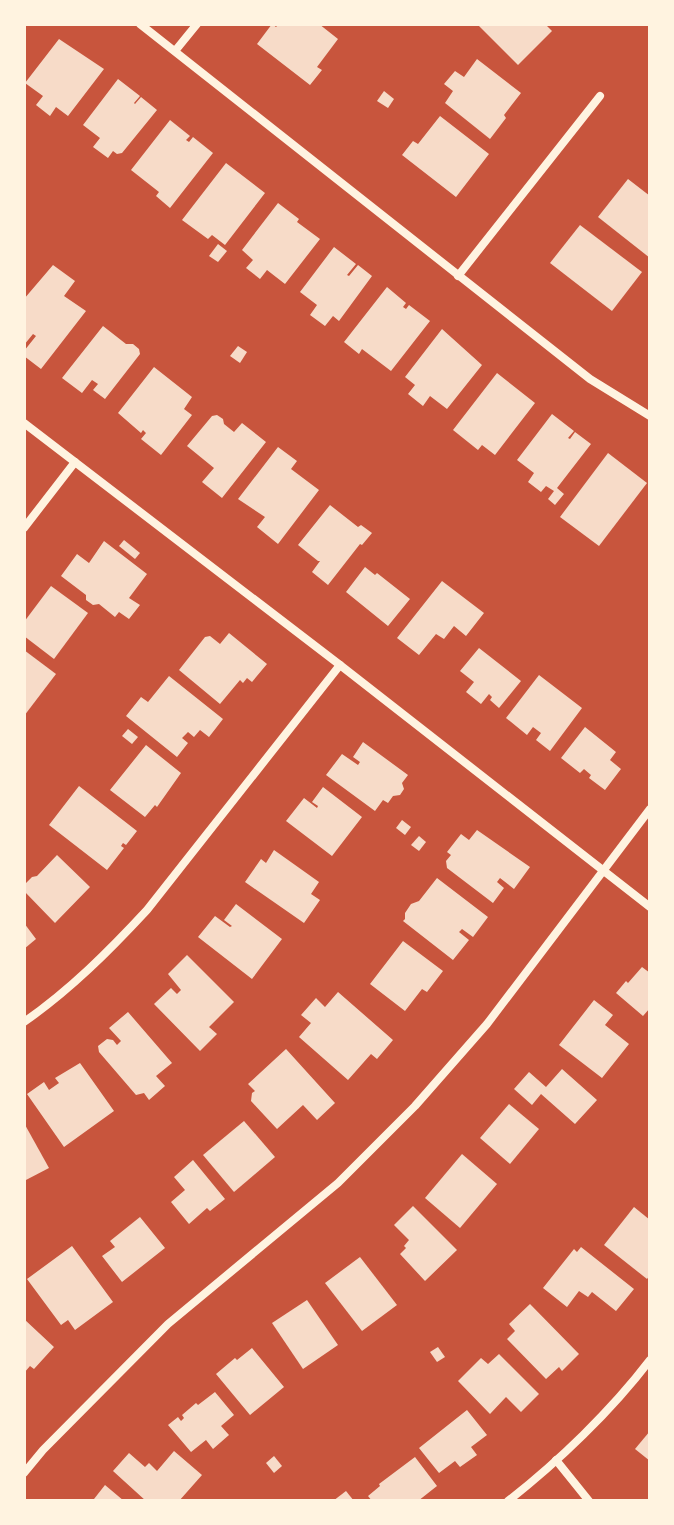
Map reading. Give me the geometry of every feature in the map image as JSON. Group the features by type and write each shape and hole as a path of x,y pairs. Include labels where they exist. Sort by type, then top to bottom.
{"street":[{"path":"140,24 590,379 650,416"},
{"path":"175,51 197,24"},
{"path":"458,276 600,96"},
{"path":"24,423 650,907"},
{"path":"24,528 75,462"},
{"path":"24,1022 82,976 147,910 340,665"},
{"path":"24,1473 168,1324 338,1183 415,1106 487,1024 650,809"},
{"path":"508,1501 597,1420 650,1360"},
{"path":"556,1460 589,1501"}],"building":[{"path":"272,24 276,27 275,24 319,24 338,39 317,67 322,70 310,85 257,44"},
{"path":"477,24 545,24 552,31 518,65"},
{"path":"59,39 104,69 68,116 56,107 50,116 36,105 43,96 25,83"},
{"path":"477,59 521,93 490,139 445,103 453,91 444,84 455,71 464,77"},
{"path":"118,79 140,96 135,104 141,97 157,110 122,153 113,151 108,158 93,147 100,138 83,125"},
{"path":"384,91 394,99 388,108 377,101"},
{"path":"440,116 489,154 456,197 402,155 413,141 418,144"},
{"path":"170,120 190,136 186,140 189,142 193,137 213,153 170,208 156,196 159,192 131,170"},
{"path":"226,163 265,193 225,245 212,235 208,239 182,220"},
{"path":"628,179 650,196 650,258 598,217"},
{"path":"278,203 320,239 285,284 267,270 260,279 246,268 253,260 242,250"},
{"path":"580,225 642,272 612,311 550,263"},
{"path":"218,244 227,251 218,262 209,256"},
{"path":"334,247 356,264 347,275 358,265 372,276 339,321 333,316 325,326 310,315 317,305 300,292"},
{"path":"53,265 75,281 64,296 86,311 41,369 24,356 24,351 36,336 33,334 24,345 24,299"},
{"path":"387,287 406,303 403,307 406,309 409,305 430,321 391,371 362,349 359,354 344,342"},
{"path":"103,326 126,344 133,344 140,354 105,399 93,390 98,384 92,380 82,393 62,378"},
{"path":"442,329 482,365 447,409 430,396 423,406 408,394 415,385 405,377"},
{"path":"238,346 247,352 240,363 230,356"},
{"path":"154,367 192,397 184,409 192,415 161,455 141,439 146,433 143,430 141,433 118,413"},
{"path":"497,373 535,403 495,455 482,445 478,450 453,430"},
{"path":"552,414 574,431 568,438 575,432 591,444 557,488 564,494 555,505 548,499 554,491 546,486 541,492 528,482 534,473 517,460"},
{"path":"217,415 234,432 242,423 266,442 222,498 202,482 214,468 187,446 212,416"},
{"path":"278,447 297,461 291,469 319,490 278,544 257,527 265,517 238,499"},
{"path":"608,453 647,483 599,546 560,517"},
{"path":"330,505 358,527 361,525 372,533 328,585 312,572 320,561 298,545"},
{"path":"124,540 140,553 135,559 119,546"},
{"path":"104,541 147,574 129,598 140,605 129,619 119,612 115,617 99,604 93,605 86,600 86,595 61,576 77,554 89,563"},
{"path":"365,567 410,599 388,626 346,592"},
{"path":"442,581 484,613 466,636 454,626 444,639 436,634 419,655 397,638"},
{"path":"51,586 88,613 54,659 24,636 24,622"},
{"path":"229,633 267,664 252,682 247,678 243,683 240,680 220,704 179,670 205,637 210,636 220,644"},
{"path":"479,648 521,681 499,708 490,700 492,697 489,694 481,704 466,692 474,682 460,671"},
{"path":"24,650 56,674 24,716"},
{"path":"539,675 582,708 550,751 536,740 541,733 533,727 527,735 506,718"},
{"path":"169,676 223,719 209,737 200,730 194,737 188,732 182,738 188,743 177,757 126,716 141,697 148,702"},
{"path":"585,727 616,752 610,760 621,769 605,790 589,778 591,775 584,769 580,773 561,758"},
{"path":"128,729 138,737 132,744 122,736"},
{"path":"363,742 408,775 402,783 404,789 400,795 393,796 388,803 383,800 375,811 326,775 342,754 358,765 360,762 353,757"},
{"path":"146,745 181,773 157,807 155,805 145,817 110,790"},
{"path":"79,786 137,831 126,845 123,843 121,846 124,848 107,870 49,825"},
{"path":"323,787 362,817 332,856 286,821 304,798 317,808 312,802"},
{"path":"402,820 411,827 405,835 396,828"},
{"path":"477,830 530,867 514,889 500,878 497,882 504,888 493,903 447,868 446,861 451,855 447,852 461,834 469,840"},
{"path":"419,836 426,842 419,851 411,845"},
{"path":"274,850 319,882 311,894 320,900 304,923 245,882 261,859 266,863"},
{"path":"57,855 90,887 55,923 24,891 25,884"},
{"path":"437,878 488,917 473,937 462,929 459,932 469,940 453,960 403,921 411,904 419,901"},
{"path":"236,904 282,939 252,979 198,937 215,916 232,926 224,920"},
{"path":"24,923 36,939 24,949"},
{"path":"403,941 443,971 427,992 422,989 405,1011 370,984"},
{"path":"187,955 234,1002 209,1027 217,1034 200,1051 154,1004 171,988 177,994 181,990 168,974"},
{"path":"642,967 650,973 650,1008 643,1016 616,993"},
{"path":"338,992 393,1040 377,1059 371,1054 348,1080 299,1037 311,1023 301,1015 316,998 325,1007"},
{"path":"594,1000 613,1015 605,1025 629,1044 602,1078 559,1045"},
{"path":"128,1012 172,1063 156,1076 165,1086 149,1100 144,1093 136,1095 99,1052 98,1046 107,1039 117,1045 121,1041 109,1028"},
{"path":"286,1049 335,1103 317,1120 303,1105 277,1129 251,1101 255,1091 248,1084"},
{"path":"80,1063 114,1111 64,1147 27,1094 44,1082 49,1090 59,1083 55,1078"},
{"path":"562,1069 597,1100 575,1124 541,1094 532,1105 514,1089 529,1072 546,1087"},
{"path":"509,1104 539,1129 510,1164 480,1138"},
{"path":"244,1121 275,1157 234,1192 203,1155"},
{"path":"24,1123 49,1168 24,1181"},
{"path":"462,1154 497,1184 460,1228 425,1198"},
{"path":"193,1160 225,1199 210,1211 207,1208 189,1224 171,1202 185,1190 174,1177"},
{"path":"413,1206 457,1250 425,1281 400,1254 409,1240 394,1225"},
{"path":"634,1207 650,1220 650,1275 647,1279 604,1245"},
{"path":"140,1217 165,1248 122,1282 102,1256 115,1247 110,1241"},
{"path":"72,1246 113,1302 75,1330 68,1320 61,1325 27,1279"},
{"path":"581,1247 634,1289 616,1311 592,1292 588,1297 579,1291 567,1307 543,1288 574,1249 577,1252"},
{"path":"360,1257 397,1305 362,1331 325,1283"},
{"path":"307,1300 338,1345 303,1369 272,1323"},
{"path":"530,1304 579,1354 562,1371 559,1367 546,1379 507,1339 515,1331 509,1324"},
{"path":"24,1319 54,1347 34,1369 30,1366 24,1373"},
{"path":"438,1347 445,1357 437,1362 430,1352"},
{"path":"252,1348 284,1387 250,1415 216,1374"},
{"path":"499,1354 539,1394 521,1412 506,1397 490,1414 458,1381 481,1358 488,1364"},
{"path":"215,1392 234,1415 221,1426 229,1435 213,1449 206,1440 191,1452 168,1425 178,1417 181,1421 184,1418 182,1415 196,1403 198,1405"},
{"path":"467,1410 487,1435 471,1447 477,1455 460,1467 455,1461 439,1473 419,1448"},
{"path":"650,1431 650,1461 635,1449"},
{"path":"174,1451 202,1475 179,1501 146,1501 113,1471 129,1453 145,1467 149,1463 157,1471"},
{"path":"274,1456 282,1466 274,1473 266,1463"},
{"path":"415,1457 437,1486 418,1501 372,1501 368,1496 379,1484"},
{"path":"105,1485 124,1501 94,1499"},
{"path":"346,1491 354,1501 333,1501"}]}
